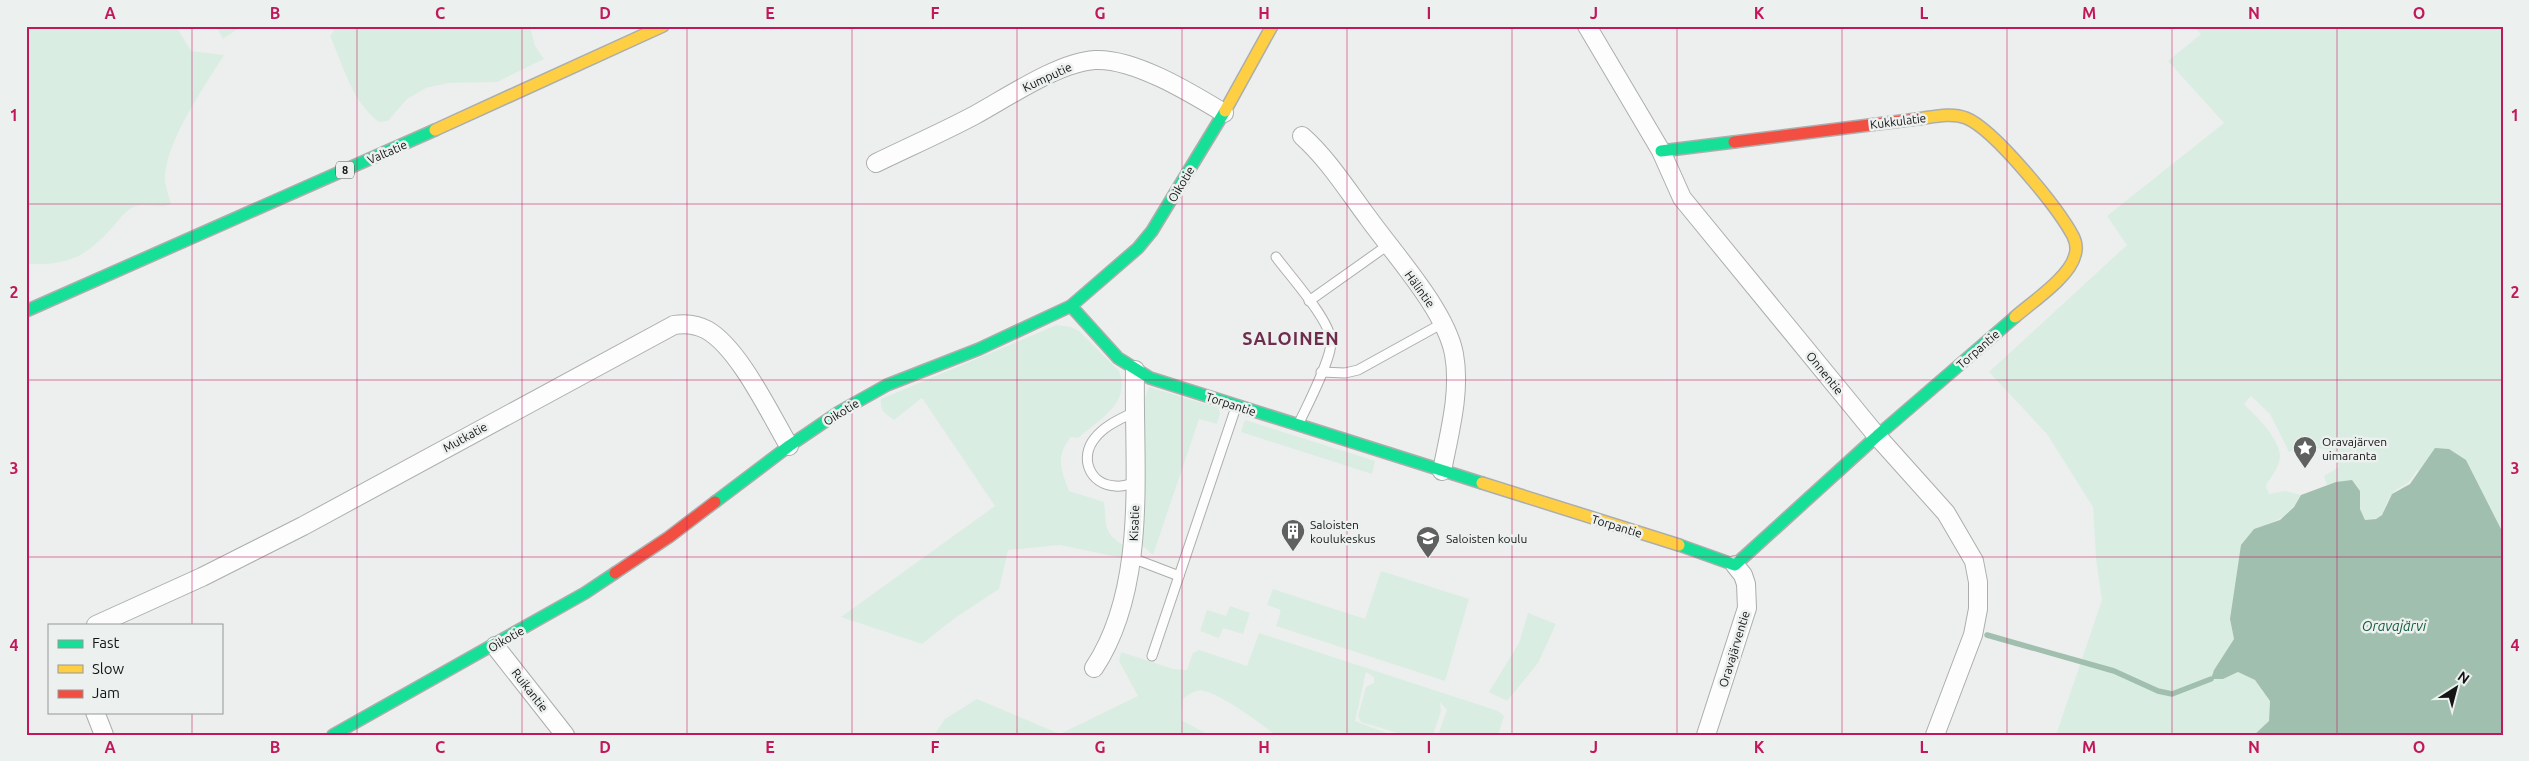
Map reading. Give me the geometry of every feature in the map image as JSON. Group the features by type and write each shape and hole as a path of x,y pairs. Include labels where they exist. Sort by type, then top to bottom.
{"main road":[{"name":"Valtatie","path":"26,311 425,135 663,26"},
{"name":"Oikotie","path":"333,735 495,646 585,593 670,537 789,446 839,412 887,385 978,349 1071,306 1138,248 1152,231 1224,113 1272,26"},
{"name":"Kukkulatie","path":"1661,151 1947,115 1965,117 1981,126 2005,148 2073,236 2076,244"},
{"name":"Torpantie","path":"1071,306 1104,345 1135,370 1150,378 1723,559 1735,565 1877,436 2060,278 2071,266 2076,244"}],"street":[{"name":"Onnentie","path":"1587,26 1661,151 1682,198 1877,436 1946,514 1974,561 1978,582 1978,609 1973,635 1935,735"},
{"name":"Kumputie","path":"876,163 974,115 1031,83 1082,62 1096,60 1119,63 1178,87 1224,113"},
{"name":"Hälintie","path":"1302,136 1320,154 1443,323 1454,354 1456,385 1442,471"},
{"name":"Mutkatie","path":"98,624 202,578 302,526 674,324 688,323 707,330 723,342 736,358 789,446"},
{"name":"Kisatie","path":"1094,668 1109,644 1132,558 1135,483 1135,370"},
{"name":"Oravajärventie","path":"1706,735 1747,608 1746,584 1743,575 1735,565"},
{"name":"Ruikantie","path":"495,646 565,735"},
{"path":"96,714 104,735"}],"lane":[{"path":"1309,301 1388,245"},
{"path":"1276,258 1325,322 1331,340 1321,372 1298,426"},
{"path":"1321,372 1345,373 1358,370 1443,323"},
{"path":"1152,656 1236,406"},
{"path":"1134,412 1099,433 1088,449 1086,457 1090,473 1106,484 1115,486 1135,483"},
{"path":"1132,558 1179,576"}],"shaded area":[{"path":"26,26 176,26 191,51 224,55 187,115 172,148 165,178 171,204 166,206 135,206 124,214 90,249 62,262 26,264"},
{"path":"216,26 242,26 223,39"},
{"path":"331,26 530,26 535,46 544,59 497,82 448,83 426,88 407,99 388,121 379,122 362,104 349,82 330,36 334,31"},
{"path":"2193,26 2503,26 2503,533 2466,460 2416,471 2406,484 2391,495 2381,515 2377,518 2365,520 2360,509 2360,491 2336,482 2327,485 2324,476 2339,467 2331,450 2309,447 2289,452 2270,414 2251,396 2244,404 2272,435 2279,449 2279,463 2266,485 2269,494 2285,491 2301,495 2292,508 2282,517 2254,529 2230,619 2234,639 2214,670 2223,679 2238,672 2255,680 2270,701 2269,721 2254,735 2056,735 2102,600 2096,559 2093,507 2047,434 1989,372 2127,245 2107,216 2224,123 2168,61 2201,34"},
{"path":"1057,325 1071,327 1079,331 1119,371 1122,382 1121,392 1117,401 1104,417 1078,438 1071,437 1063,451 1061,463 1069,491 1104,502 1107,527 1112,536 1123,545 1122,558 1060,545 1008,550 999,589 955,618 922,644 841,617 995,506 922,398 894,420 883,411 881,399"},
{"path":"1149,387 1218,408 1220,413 1217,424 1199,419 1153,555 1143,546 1142,539 1143,403"},
{"path":"1245,420 1375,461 1372,474 1241,432"},
{"path":"1381,571 1469,599 1445,681 1276,626 1281,610 1267,605 1273,589 1365,619"},
{"path":"1230,606 1250,613 1243,634 1223,628 1219,638 1200,631 1207,610 1226,616"},
{"path":"1528,613 1556,624 1538,663 1507,701 1489,692 1519,643"},
{"path":"1259,633 1498,711 1504,716 1498,735 1438,735 1447,710 1440,702 1441,711 1433,735 1404,735 1361,722 1358,716 1366,687 1374,683 1374,677 1366,672 1355,721 1392,735 1275,735 1231,704 1212,694 1198,691 1183,699 1181,720 1209,735 934,735 945,719 977,699 1060,734 1138,696 1119,661 1121,652 1173,669 1187,670 1193,653 1199,650 1247,666"}],"water":[{"name":"Oravajärvi","path":"2435,448 2449,449 2466,460 2503,533 2503,735 2254,735 2269,721 2270,701 2255,680 2238,672 2223,679 2211,679 2214,670 2234,639 2230,619 2241,545 2254,529 2280,520 2294,507 2301,495 2336,482 2352,480 2360,491 2360,509 2365,520 2376,519 2382,515 2392,494 2410,484"}],"waterway":[{"path":"1987,635 2114,671 2158,691 2172,694 2211,679"}],"traffic: fast":[{"path":"715,502 789,446 839,412 887,385 979,349 1071,306 1138,248 1152,231 1225,111"},
{"path":"26,311 435,130"},
{"path":"1661,151 1734,142"},
{"path":"1071,306 1118,358 1150,378 1482,483"},
{"path":"1679,545 1735,565 1877,436 2015,317"},
{"path":"333,735 585,593 615,573"}],"traffic: slow":[{"path":"435,130 663,26"},
{"path":"1225,111 1272,26"},
{"path":"1917,119 1954,115 1966,118 1978,125 2008,153 2040,189 2073,236 2076,253 2066,272 2050,289 2015,317"},
{"path":"1482,483 1679,545"}],"traffic: jam":[{"path":"1734,142 1917,119"},
{"path":"615,573 669,537 715,502"}],"place":[{"name":"Oravajärven uimaranta","path":"2305,469"},
{"name":"Saloisten koulukeskus","path":"1293,552"},
{"name":"Saloisten koulu","path":"1428,559"}],"district":[{"name":"SALOINEN","path":"1291,338"}]}
